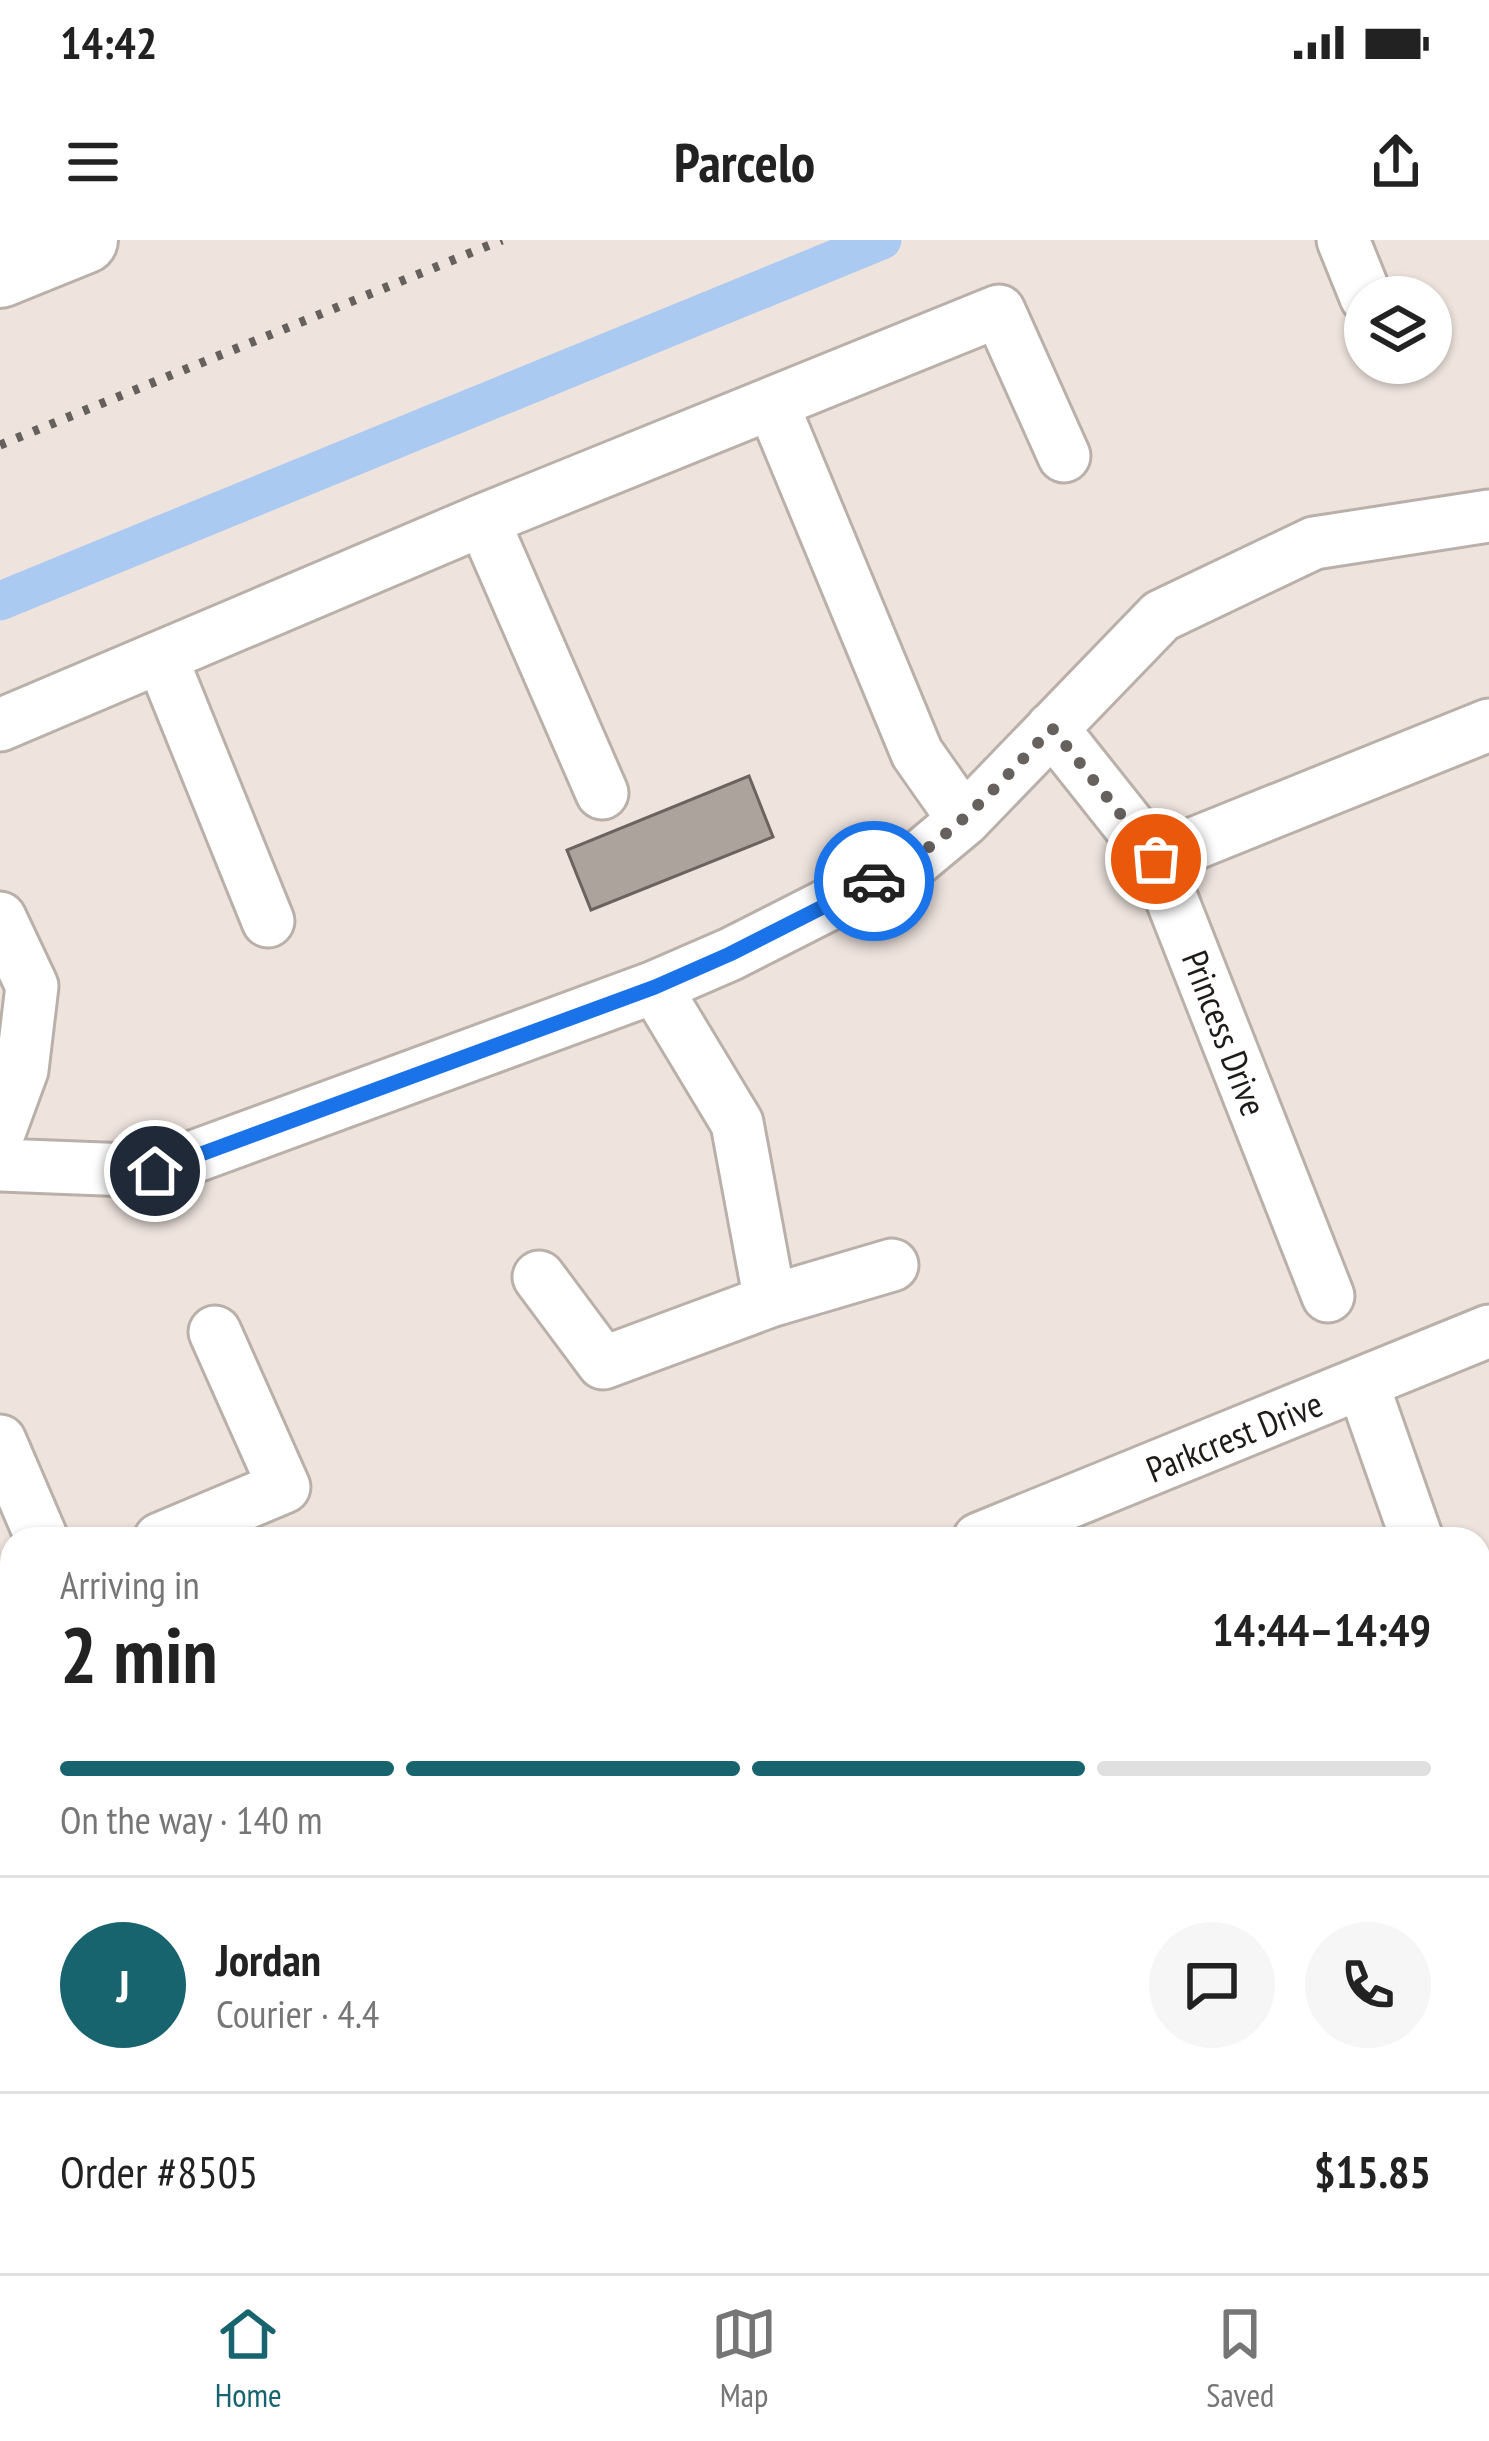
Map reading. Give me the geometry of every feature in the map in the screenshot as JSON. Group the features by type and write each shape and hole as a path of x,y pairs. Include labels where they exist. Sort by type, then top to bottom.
{"main road":[{"path":"0,274 84,240"}],"street":[{"path":"1343,240 1358,276"},
{"path":"0,725 483,520 999,311 1064,456"},
{"path":"772,404 917,753 964,820"},
{"path":"483,520 602,793"},
{"path":"0,1165 155,1171 655,987 916,860 964,820 1161,616 1314,543 1488,520"},
{"path":"162,658 268,922"},
{"path":"1156,859 1489,725"},
{"name":"Princess Drive","path":"1052,728 1156,859 1328,1296"},
{"path":"0,918 32,986 22,1070 0,1130"},
{"path":"655,987 737,1123 770,1301"},
{"path":"539,1277 604,1363 770,1301 892,1264"},
{"name":"Parkcrest Drive","path":"1009,1527 1489,1331"},
{"path":"189,1527 284,1487 215,1332"},
{"path":"1363,1385 1414,1527"},
{"path":"0,1441 38,1527"}],"building":[{"path":"749,776 773,837 591,910 567,850"}],"waterway":[{"path":"0,601 882,240"}],"railway":[{"path":"0,445 502,240"}],"way so far":[{"path":"874,881 916,860 964,820 1052,728 1156,859"}],"route":[{"path":"155,1171 655,987 874,881"}]}
